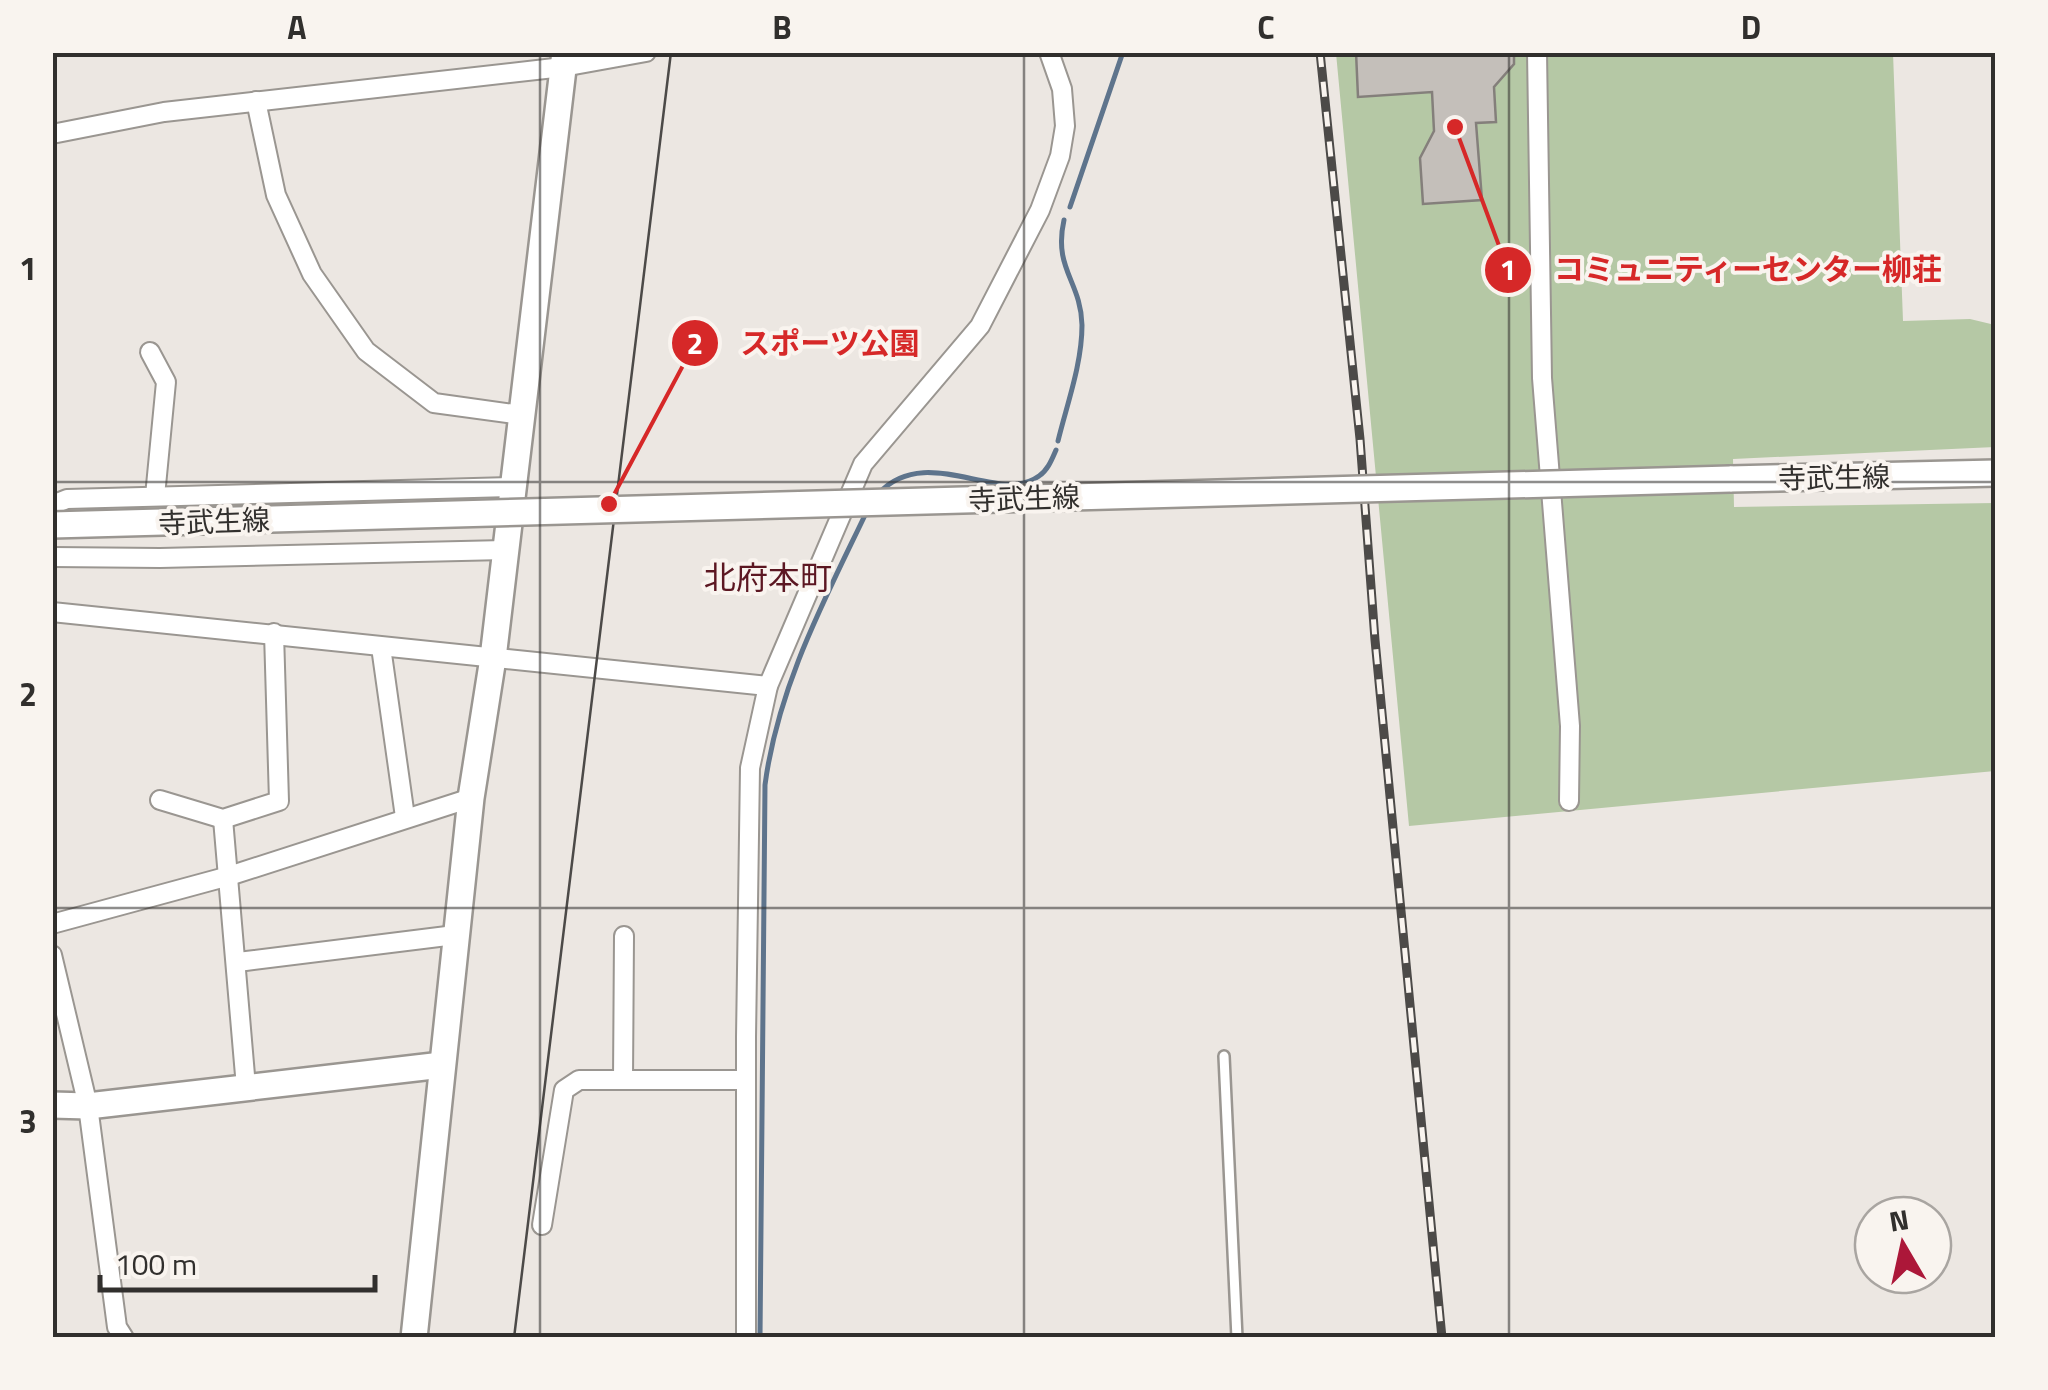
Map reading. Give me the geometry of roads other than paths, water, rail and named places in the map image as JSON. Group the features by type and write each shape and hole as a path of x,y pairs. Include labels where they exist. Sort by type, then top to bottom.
{"main road":[{"path":"414,1338 470,798 493,658 564,60"},
{"name":"寺武生線","path":"52,525 1996,473"},
{"path":"52,1105 88,1106 442,1065"}],"street":[{"path":"52,134 164,112 646,52"},
{"path":"746,1338 750,768 768,686 863,464 980,326 1040,210 1060,156 1065,126 1062,89 1049,52"},
{"path":"1537,52 1542,378 1570,726 1569,801"},
{"path":"256,100 276,195 312,274 366,351 434,403 521,415"},
{"path":"150,352 166,382 155,496"},
{"path":"52,505 67,498 513,486"},
{"path":"52,557 505,550"},
{"path":"52,612 768,686"},
{"path":"160,800 223,819 279,801 274,634"},
{"path":"382,647 405,818"},
{"path":"52,924 230,876 470,798"},
{"path":"223,819 246,1087"},
{"path":"238,962 455,935"},
{"path":"622,1080 624,936"},
{"path":"52,956 88,1106 116,1328 124,1338"},
{"path":"542,1225 564,1090 579,1080 746,1080"}],"lane":[{"path":"1224,1056 1237,1338"}],"waterway":[{"path":"1070,207 1123,52"},
{"path":"1058,441 1077,369 1082,325 1062,251 1064,220"},
{"path":"879,493 898,479 919,473 1023,483 1042,474 1056,450"},
{"path":"760,1338 765,785 771,748 792,678 867,511"}],"tram line":[{"path":"514,1338 671,52"}],"railway":[{"path":"1320,52 1360,439 1375,640 1442,1338"}],"place":[{"name":"コミュニティーセンター柳荘","path":"1455,127"},
{"name":"スポーツ公園","path":"609,504"}],"district":[{"name":"北府本町","path":"768,577"}]}
